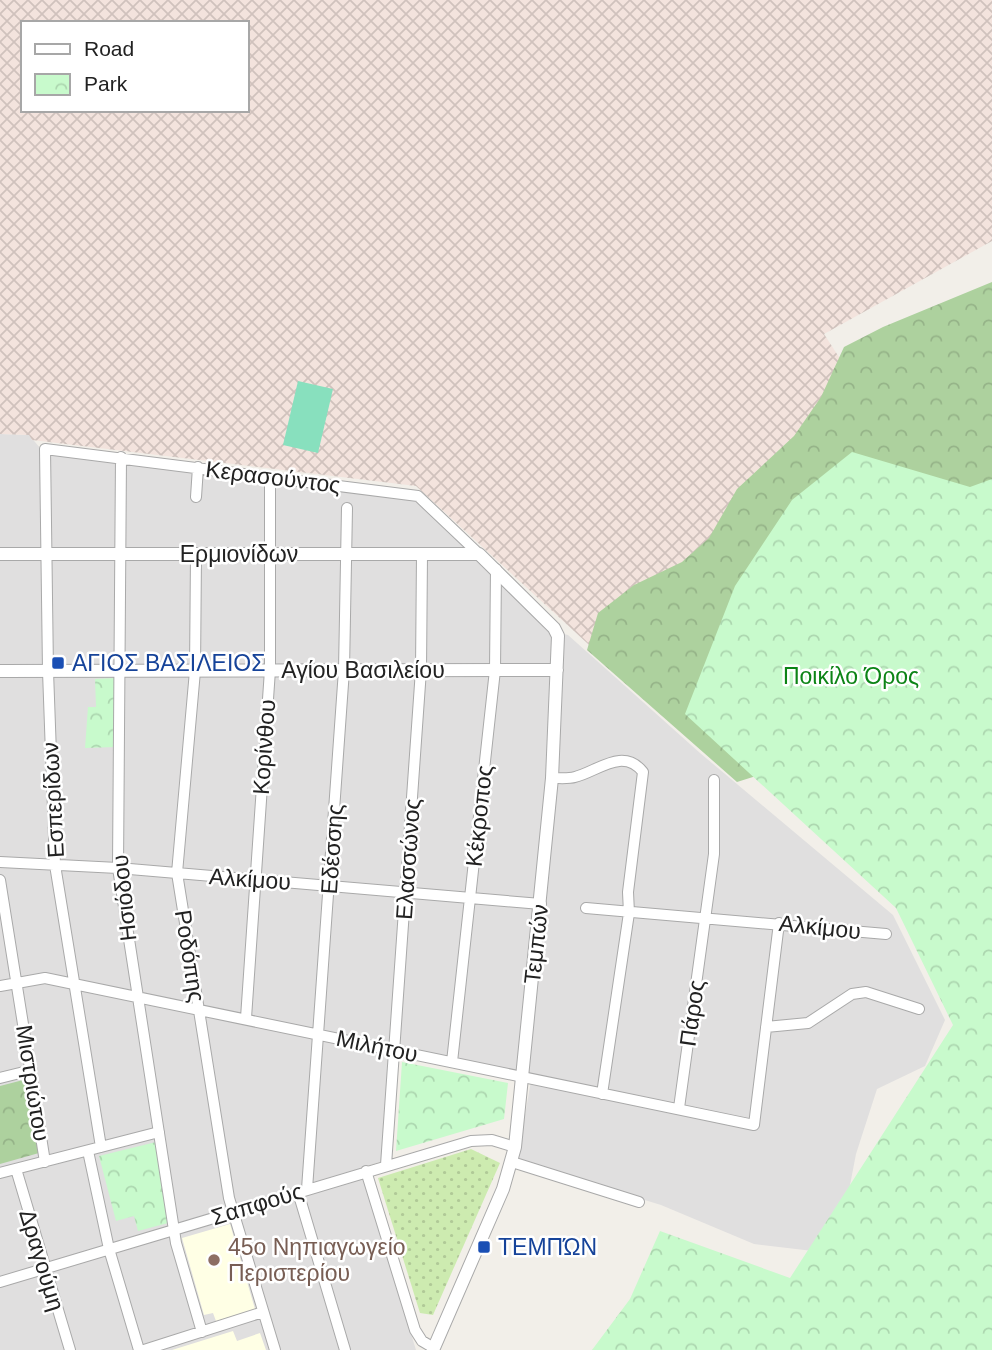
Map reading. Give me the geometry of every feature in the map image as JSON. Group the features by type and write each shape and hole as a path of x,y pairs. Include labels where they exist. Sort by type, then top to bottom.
{"street":[{"name":"Κερασούντος","path":"45,449 418,496 479,554"},
{"name":"Εσπερίδων","path":"45,449 45,554 55,864 101,1147"},
{"name":"Ησιόδου","path":"121,457 118,868 174,1230 202,1332"},
{"path":"196,497 198,467"},
{"name":"Κορίνθου","path":"246,1018 270,670 270,476"},
{"name":"Εδέσσης","path":"345,1350 302,1190 330,885 344,670 347,508"},
{"name":"Ροδόπης","path":"196,554 195,671 177,873 233,1213 275,1350"},
{"name":"Ελασσώνος","path":"386,1164 392,1048 421,670 422,554"},
{"name":"Ερμιονίδων","path":"0,555 479,554"},
{"name":"Τεμπών","path":"434,1349 512,1162 523,1079 552,778 558,636 554,628 479,554"},
{"name":"Κέκροπος","path":"452,1062 495,670 496,569"},
{"name":"Αγίου Βασιλείου","path":"0,671 557,670"},
{"path":"552,778 578,776 611,762 626,760 637,764 643,772 628,892 629,913 602,1094"},
{"name":"Πάρος","path":"679,1108 714,855 714,780"},
{"name":"Αλκίμου","path":"0,862 118,868 541,904"},
{"name":"Μιστριώτου","path":"0,880 3,915 17,982 45,1161"},
{"name":"Αλκίμου","path":"586,908 886,934"},
{"path":"779,923 766,1027 808,1023 852,994 866,992 919,1009"},
{"name":"Μιλήτου","path":"0,986 45,978 754,1125 766,1027"},
{"path":"0,1078 32,1070"},
{"path":"0,1173 159,1132"},
{"name":"Σαπφούς","path":"0,1282 233,1213 386,1164 471,1141 492,1140 515,1147"},
{"path":"88,1151 109,1249 141,1350 263,1312"},
{"path":"512,1162 639,1202"},
{"name":"Δραγούμη","path":"16,1169 70,1350"},
{"path":"366,1171 415,1330 422,1341 434,1349"}],"shaded area":[{"path":"0,0 992,0 992,241 824,334 859,388 672,721 416,486 32,440 29,435 0,434"},
{"path":"0,434 29,435 41,449 416,499 543,623 546,630 568,635 700,753 893,915 945,1020 925,1066 877,1089 856,1154 840,1237 813,1251 754,1244 661,1205 517,1161 532,1075 390,1045 383,1161 360,1168 416,1350 0,1350"},
{"name":"45ο Νηπιαγωγείο Περιστερίου","path":"230,1224 255,1309 216,1321 213,1313 204,1315 182,1238"},
{"path":"233,1331 237,1341 260,1333 266,1350 172,1350"}],"green space":[{"path":"992,282 992,618 791,765 737,782 587,650 598,613 634,585 682,562 709,538 737,489 794,436 821,397 844,347 883,327"},
{"path":"298,381 333,389 318,453 283,445"},
{"name":"Ποικίλο Όρος","path":"852,452 970,487 992,479 992,1350 592,1350 630,1299 660,1231 790,1278 953,1025 896,908 685,714 735,586 792,500"},
{"path":"115,678 116,747 85,748 88,707 96,707 95,679"},
{"path":"402,1062 508,1083 504,1119 396,1151"},
{"path":"27,1079 39,1153 0,1164 0,1086"},
{"path":"156,1142 168,1223 138,1231 134,1216 116,1221 99,1156"},
{"path":"471,1149 500,1163 433,1315 420,1313 378,1178"}],"place":[{"name":"ΑΓΙΟΣ ΒΑΣΙΛΕΙΟΣ","path":"58,663"},
{"name":"ΤΕΜΠΏΝ","path":"484,1247"},
{"name":"45ο Νηπιαγωγείο Περιστερίου","path":"214,1260"}]}
